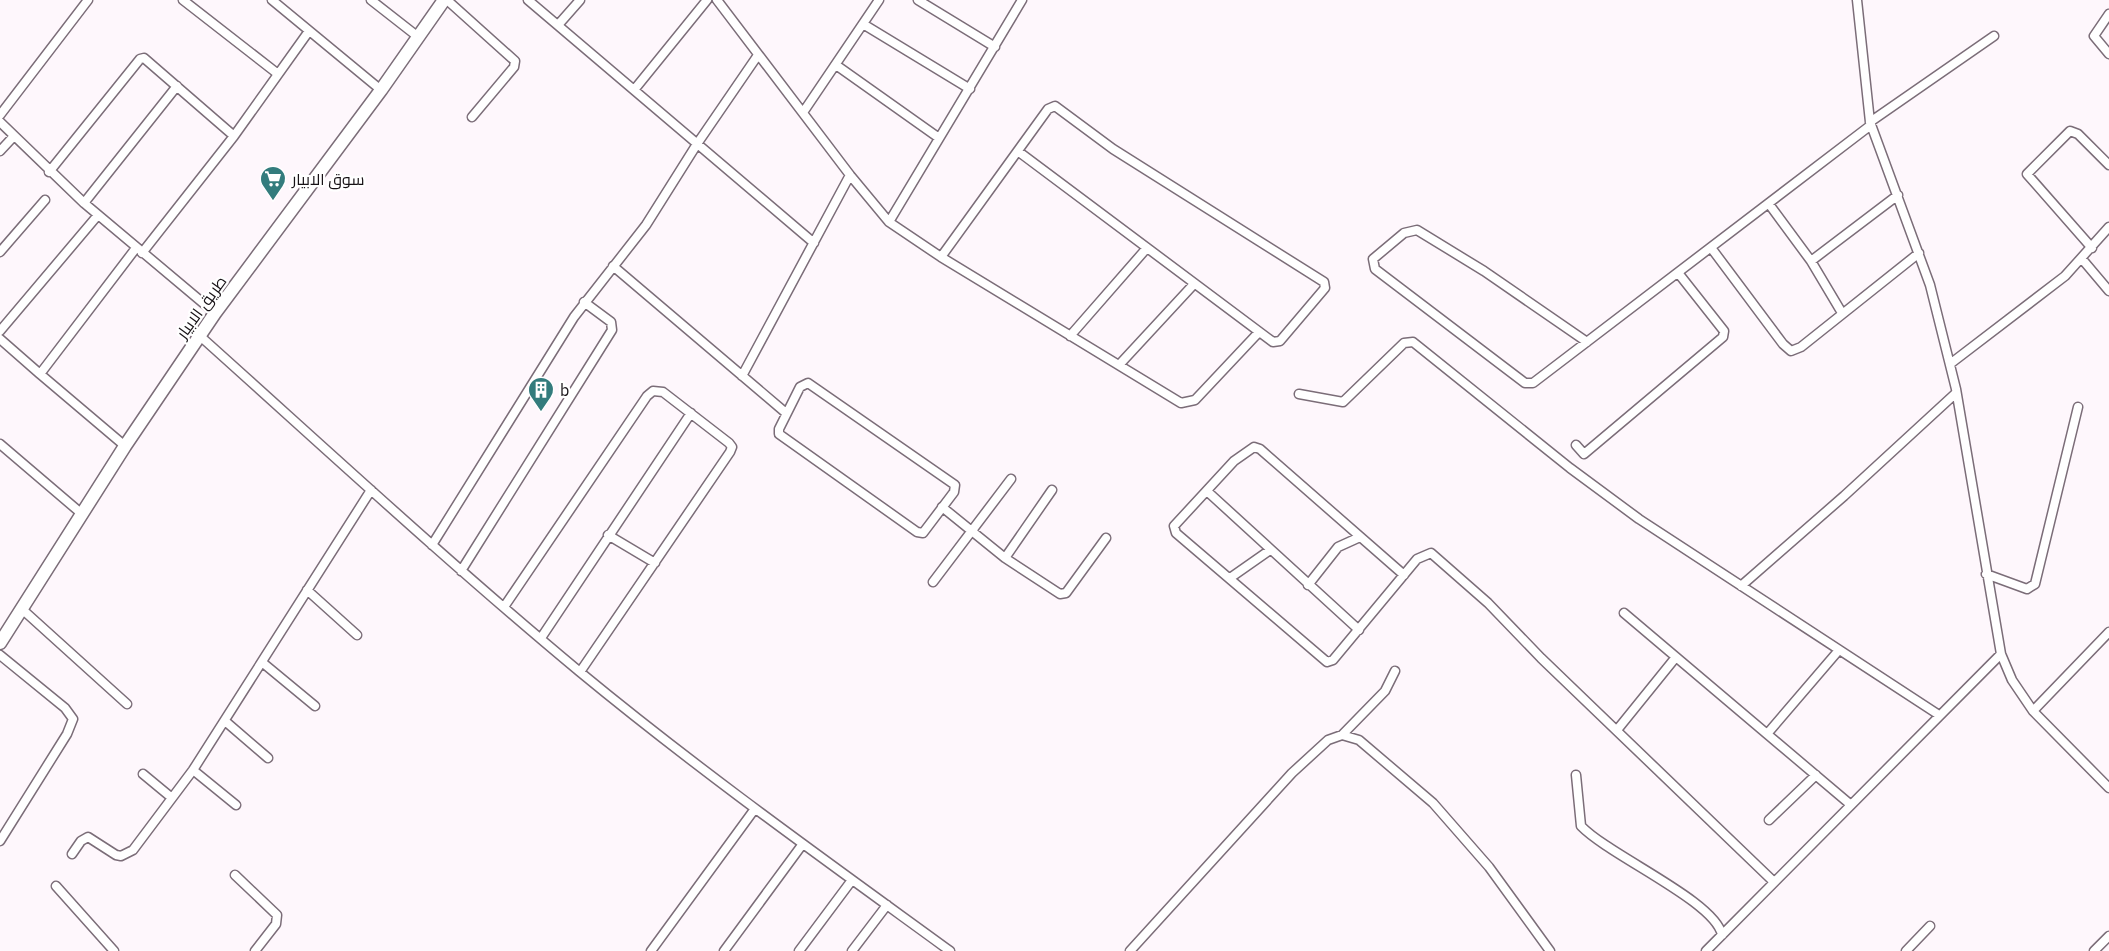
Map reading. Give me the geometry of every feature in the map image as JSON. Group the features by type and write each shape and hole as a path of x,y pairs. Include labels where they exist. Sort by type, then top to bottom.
{"main road":[{"name":"طريق الابيار","path":"0,643 125,446 215,313 445,0"}],"street":[{"path":"0,115 87,0"},
{"path":"183,0 278,74"},
{"path":"272,0 381,90"},
{"path":"371,0 417,36"},
{"path":"445,0 515,62 514,67 472,117"},
{"path":"528,0 814,243"},
{"path":"558,25 580,0"},
{"path":"634,90 707,0"},
{"path":"717,0 804,111 850,176 890,222 941,257 1181,403 1195,400 1259,332"},
{"path":"804,111 879,0"},
{"path":"918,0 995,47"},
{"path":"890,222 1022,0"},
{"path":"1857,0 1870,123 1930,285 1950,364 2001,654 2012,680 2033,711 2109,788"},
{"path":"2109,14 2094,36 2109,54"},
{"path":"863,24 970,89"},
{"path":"40,374 234,136 309,31"},
{"path":"1587,342 1484,271 1417,230 1404,233 1373,259 1375,269 1525,383 1533,383 1712,249 1870,123 1994,36"},
{"path":"432,545 584,302 646,225 697,144 758,55"},
{"path":"50,172 136,61 144,58 234,136"},
{"path":"836,65 939,138"},
{"path":"84,203 177,86"},
{"path":"941,257 1048,109 1055,106 1113,149 1324,282 1325,288 1280,341 1273,342 1019,152"},
{"path":"0,122 84,203 215,313"},
{"path":"2092,248 2027,174 2070,131 2078,134 2109,165"},
{"path":"0,151 14,136"},
{"path":"742,376 850,176"},
{"path":"1811,261 1898,195"},
{"path":"0,252 45,200"},
{"path":"1769,204 1811,261 1842,313"},
{"path":"0,331 98,214"},
{"path":"1950,364 2065,276 2109,227"},
{"path":"1070,336 1146,249"},
{"path":"1712,249 1788,350 1795,351 1919,253"},
{"path":"2082,259 2109,291"},
{"path":"613,266 786,413"},
{"path":"1576,445 1584,454 1724,337 1724,331 1679,274"},
{"path":"1119,365 1194,284"},
{"path":"461,571 612,330 611,322 584,302"},
{"path":"200,336 461,571 580,672 754,810 950,951"},
{"path":"0,339 125,446"},
{"path":"1299,394 1343,402 1404,344 1413,342 1570,468 1639,519 1939,715"},
{"path":"808,383 952,481 955,490 926,529 922,533 917,532 779,434 786,413 800,387 808,383"},
{"path":"504,607 647,396 653,391 663,392 691,412 732,447 580,672"},
{"path":"1741,586 1844,496 1956,393"},
{"path":"1986,574 2027,589 2035,584 2078,407"},
{"path":"541,638 691,412"},
{"path":"0,444 82,514"},
{"path":"1404,575 1260,448 1248,449 1234,461 1208,492 1174,526 1174,529 1327,662 1333,660 1359,630 1404,575 1417,559 1431,553 1488,603 1774,882"},
{"path":"933,582 1011,479"},
{"path":"72,854 81,841 88,837 116,855 127,854 193,770 371,490"},
{"path":"1005,558 1052,490"},
{"path":"1208,492 1359,630"},
{"path":"942,507 1005,558 1063,594 1106,537"},
{"path":"608,535 655,563"},
{"path":"1308,585 1338,547 1360,537"},
{"path":"1230,578 1270,550"},
{"path":"307,590 357,635"},
{"path":"23,610 127,704"},
{"path":"1624,614 1851,805"},
{"path":"2033,711 2109,632"},
{"path":"1767,734 1839,650"},
{"path":"1706,951 2001,654"},
{"path":"0,655 65,708 73,719 67,734 0,841"},
{"path":"1617,730 1676,657"},
{"path":"263,663 315,706"},
{"path":"1130,951 1314,750 1328,740 1342,735 1385,691 1395,671"},
{"path":"225,721 268,758"},
{"path":"1342,735 1359,740 1433,802 1489,867 1547,950"},
{"path":"193,770 236,806"},
{"path":"143,774 172,798"},
{"path":"1576,775 1581,826 1647,874 1700,905 1720,925 1722,935"},
{"path":"1769,820 1816,775"},
{"path":"651,951 754,810"},
{"path":"724,951 802,844"},
{"path":"235,875 277,915 276,924 255,951"},
{"path":"799,951 852,880"},
{"path":"56,886 114,951"},
{"path":"852,951 887,905"},
{"path":"1906,951 1930,926"},
{"path":"2094,951 2109,936"}],"place":[{"name":"سوق الابيار","path":"273,202"},
{"name":"b","path":"541,413"}]}
